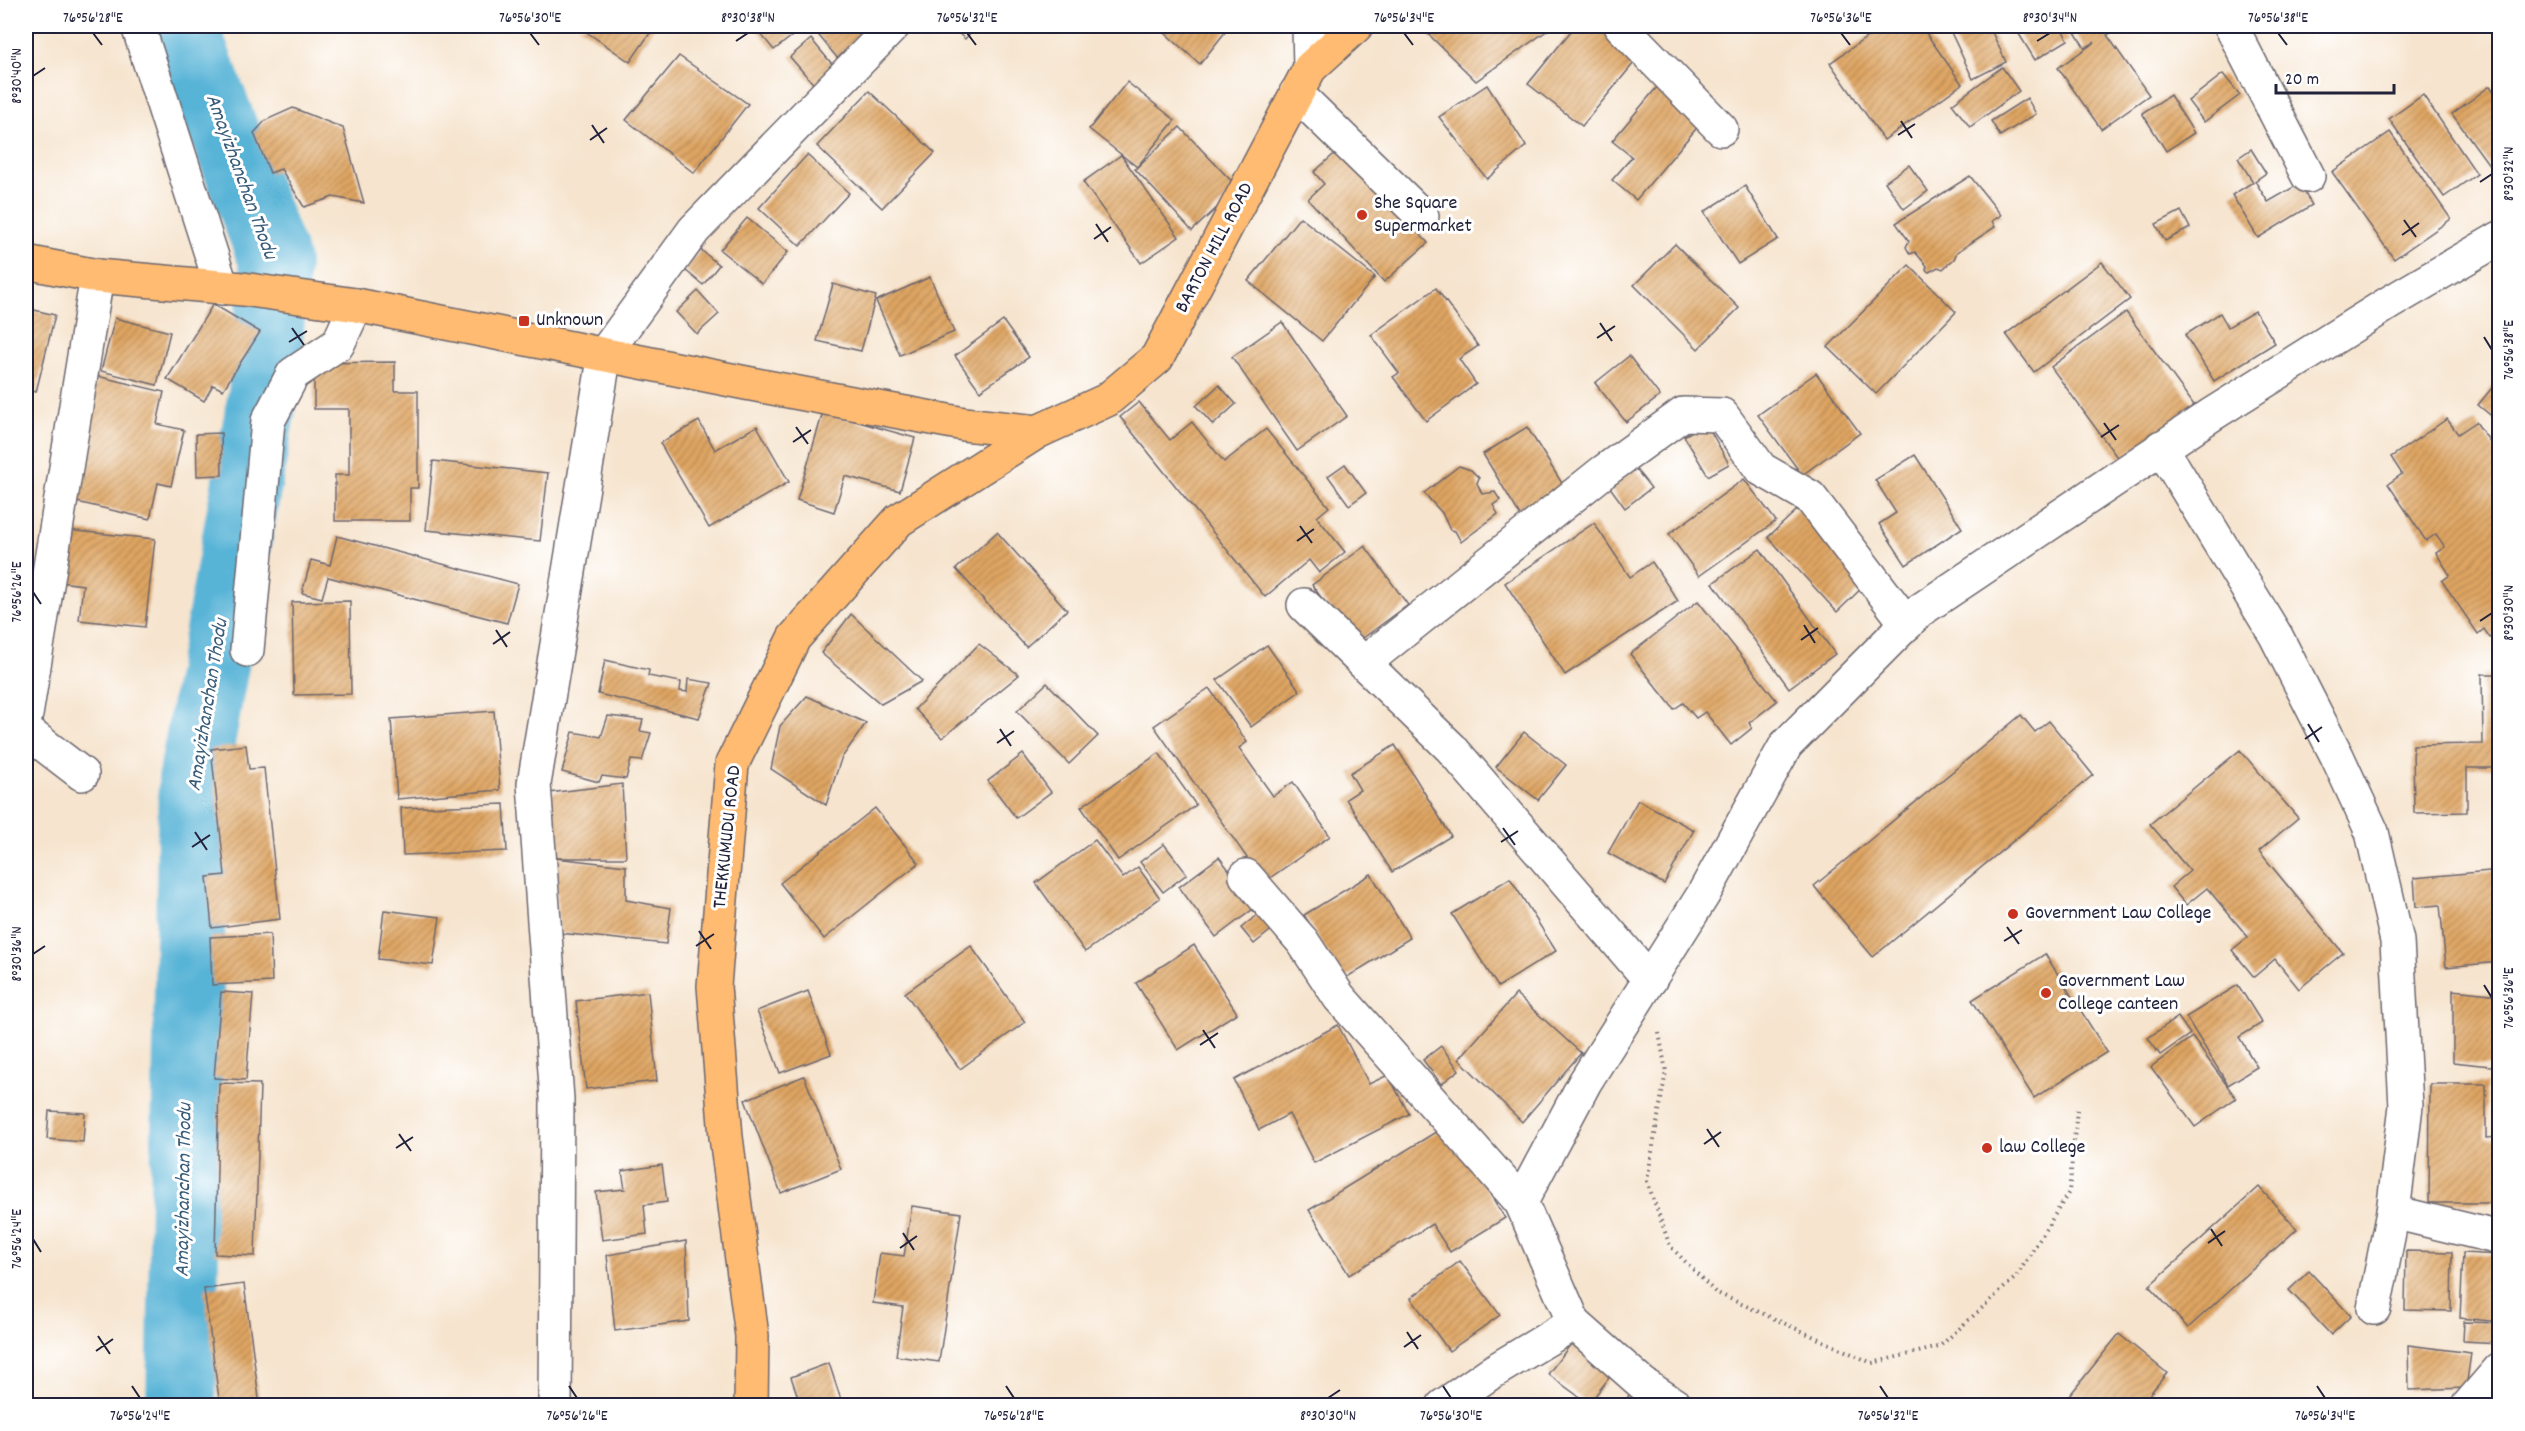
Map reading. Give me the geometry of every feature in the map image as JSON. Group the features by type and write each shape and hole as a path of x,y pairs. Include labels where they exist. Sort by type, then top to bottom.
{"main road":[{"name":"BARTON HILL ROAD","path":"1038,432 1107,400 1157,358 1303,80 1356,26"},
{"path":"26,262 97,276 233,288 356,305 964,424 1038,432"},
{"name":"THEKKUMUDU ROAD","path":"751,1406 752,1336 726,1137 714,986 732,764 794,638 899,520 1038,432"}],"street":[{"path":"138,26 233,288"},
{"path":"555,1406 557,1100 534,784 605,353 694,231 893,26"},
{"path":"1309,26 1303,80 1422,216"},
{"path":"1621,26 1721,129"},
{"path":"2230,26 2308,177"},
{"path":"1521,1202 1585,1082 1703,895 1785,745 1919,610 2161,447 2389,303 2499,238"},
{"path":"26,715 97,276"},
{"path":"247,650 268,421 293,374 338,344 356,305"},
{"path":"1364,663 1603,472 1683,414 1722,415 1761,469 1810,497 1907,624"},
{"path":"2161,447 2276,636 2337,756 2372,832 2397,941 2406,1106 2393,1212 2374,1308"},
{"path":"1305,605 1451,748 1650,980"},
{"path":"26,731 82,774"},
{"path":"1246,876 1303,942 1340,997 1521,1202 1574,1323 1643,1384 1676,1406"},
{"path":"2393,1212 2499,1238"},
{"path":"1443,1406 1489,1374 1574,1323"},
{"path":"2468,1406 2499,1369"}],"path":[{"path":"1650,980 1665,1071 1647,1182 1670,1246 1715,1292 1872,1363 1940,1347 2016,1277 2069,1192 2077,1109"}],"building":[{"path":"578,26 655,26 630,62"},
{"path":"754,26 805,26 774,50"},
{"path":"811,26 858,26 871,43 843,65"},
{"path":"950,26 977,26 965,39"},
{"path":"1157,26 1230,26 1200,64"},
{"path":"1420,26 1544,26 1548,30 1476,81"},
{"path":"1575,26 1601,26 1638,58 1582,126 1528,84"},
{"path":"1883,26 1921,26 1962,84 1884,140 1830,63"},
{"path":"1948,26 1989,26 2006,62 1973,79"},
{"path":"2014,26 2060,26 2068,40 2035,60"},
{"path":"2071,26 2122,26 2107,35 2149,95 2101,129 2058,68 2095,42 2085,48"},
{"path":"811,39 837,70 817,88 790,57"},
{"path":"679,56 748,104 694,173 626,120"},
{"path":"2002,67 2019,91 1970,127 1952,104"},
{"path":"2223,74 2240,95 2204,122 2188,101"},
{"path":"1662,81 1706,117 1636,200 1612,180 1632,157 1612,141"},
{"path":"1127,82 1175,120 1137,167 1089,129"},
{"path":"1487,85 1526,146 1487,179 1439,117"},
{"path":"2490,86 2500,100 2500,180 2452,114"},
{"path":"869,91 935,153 882,208 817,146"},
{"path":"2170,95 2194,133 2166,151 2142,113"},
{"path":"2423,95 2477,174 2444,197 2389,119"},
{"path":"2027,98 2036,114 2000,136 1991,121"},
{"path":"293,108 343,128 364,203 333,197 304,207 281,169 270,173 254,133 266,120"},
{"path":"1180,127 1238,188 1192,231 1135,169"},
{"path":"2390,132 2451,219 2394,259 2332,172"},
{"name":"She Square Supermarket","path":"1341,148 1428,243 1384,282 1308,199 1324,184 1314,172"},
{"path":"2251,149 2266,173 2255,181 2268,202 2299,184 2312,205 2258,238 2232,195 2253,182 2238,158"},
{"path":"807,155 849,193 800,246 759,208"},
{"path":"1121,155 1179,237 1141,263 1083,182"},
{"path":"1909,165 1928,191 1904,209 1885,182"},
{"path":"1970,176 2001,215 1992,221 1995,227 1957,252 1954,259 1943,269 1938,267 1929,272 1926,270 1927,266 1915,252 1910,254 1906,247 1909,241 1896,223"},
{"path":"1745,186 1778,239 1738,264 1704,212"},
{"path":"2181,211 2190,228 2165,241 2156,224"},
{"path":"1300,217 1375,277 1322,341 1248,281"},
{"path":"747,218 788,252 762,284 720,250"},
{"path":"1675,244 1739,308 1698,349 1634,285"},
{"path":"701,250 719,265 703,285 685,270"},
{"path":"2102,262 2130,299 2034,372 2006,334"},
{"path":"1909,265 1956,312 1876,394 1828,347"},
{"path":"930,277 954,332 900,355 876,301"},
{"path":"833,284 876,296 861,351 817,341"},
{"path":"1436,288 1478,346 1459,359 1476,384 1426,421 1393,377 1399,373 1371,335"},
{"path":"698,291 719,314 697,334 676,312"},
{"path":"213,304 260,332 223,390 213,385 204,401 167,379"},
{"path":"26,308 55,315 36,392 26,390"},
{"path":"2255,311 2275,343 2214,381 2185,335 2220,313 2228,327"},
{"path":"2126,312 2194,405 2119,460 2051,367"},
{"path":"115,318 170,332 157,385 101,371"},
{"path":"1003,321 1029,357 980,391 955,356"},
{"path":"1282,322 1347,416 1297,451 1232,357"},
{"path":"1629,356 1660,396 1626,422 1595,383"},
{"path":"395,362 395,391 418,391 418,488 410,488 410,521 335,521 335,475 349,475 349,409 314,409 314,363"},
{"path":"1816,373 1860,433 1802,475 1758,415"},
{"path":"97,376 164,392 157,424 184,430 171,486 158,483 150,519 68,500"},
{"path":"2500,378 2500,423 2478,405"},
{"path":"1219,385 1236,404 1213,425 1196,406"},
{"path":"1139,402 1170,440 1192,422 1224,462 1266,429 1329,507 1317,517 1345,552 1319,573 1309,560 1265,597 1120,417"},
{"path":"26,410 31,471 26,472"},
{"path":"823,412 915,438 900,491 845,476 834,512 797,500"},
{"path":"2447,419 2458,434 2476,422 2500,456 2500,496 2498,497 2500,500 2500,631 2490,638 2484,629 2478,634 2442,581 2450,575 2436,553 2445,547 2436,534 2426,541 2388,484 2402,474 2391,457"},
{"path":"699,421 715,450 757,426 789,482 709,528 660,443"},
{"path":"1706,423 1729,464 1708,476 1684,436"},
{"path":"1527,427 1568,493 1523,520 1483,454"},
{"path":"221,433 222,475 197,476 196,434"},
{"path":"1915,455 1962,528 1906,565 1879,524 1896,513 1875,480"},
{"path":"433,461 548,473 540,541 426,530"},
{"path":"1345,464 1366,493 1349,505 1328,476"},
{"path":"1459,466 1471,470 1479,478 1477,483 1482,494 1495,492 1500,500 1493,505 1498,514 1461,542 1455,531 1450,530 1442,513 1424,493"},
{"path":"1634,467 1651,488 1625,508 1609,486"},
{"path":"1744,479 1776,521 1699,576 1669,534"},
{"path":"1798,509 1867,583 1837,612 1768,537"},
{"path":"1594,523 1630,577 1652,562 1678,601 1565,675 1505,583"},
{"path":"66,530 155,539 145,627 79,620 83,585 60,582"},
{"path":"997,532 1067,610 1026,647 956,569"},
{"path":"337,536 518,584 507,623 328,577 322,598 302,593 311,560 330,565"},
{"path":"1365,546 1408,605 1355,644 1312,585"},
{"path":"1760,549 1835,654 1789,688 1713,583"},
{"path":"350,601 351,694 294,695 292,602"},
{"path":"1698,601 1777,701 1749,723 1752,728 1731,745 1705,712 1696,718 1683,703 1674,709 1630,654"},
{"path":"851,614 922,681 881,704 821,653"},
{"path":"979,644 1019,675 942,738 915,709"},
{"path":"1267,645 1300,691 1251,727 1217,680"},
{"path":"605,660 649,670 648,676 681,682 680,691 687,692 688,679 712,683 699,718 598,694"},
{"path":"2482,674 2500,674 2500,768 2467,768 2467,812 2414,813 2413,745 2483,744"},
{"path":"1047,683 1098,736 1069,764 1017,711"},
{"path":"1209,688 1247,742 1239,748 1273,796 1293,782 1330,836 1264,882 1154,726"},
{"path":"807,696 866,723 841,759 826,805 771,769 780,726"},
{"path":"494,711 500,790 397,799 391,719"},
{"path":"2021,715 2035,732 2049,721 2093,775 1873,957 1814,886"},
{"path":"608,716 643,720 640,731 651,733 642,761 631,760 626,779 602,776 599,782 562,772 573,732 601,737"},
{"path":"1524,732 1566,765 1538,800 1496,767"},
{"path":"246,745 249,769 264,768 280,919 212,928 207,877 225,875 211,749"},
{"path":"1395,745 1451,836 1392,872 1346,799 1360,790 1350,773"},
{"path":"2240,750 2298,818 2259,851 2343,953 2299,989 2275,959 2254,977 2232,950 2248,937 2207,888 2186,905 2171,887 2190,871 2150,824"},
{"path":"1159,753 1196,805 1118,860 1081,807"},
{"path":"1023,754 1051,792 1016,818 988,781"},
{"path":"622,784 626,858 555,858 549,793"},
{"path":"1638,800 1694,830 1664,884 1608,853"},
{"path":"504,804 507,851 403,855 401,808"},
{"path":"875,808 919,863 824,939 780,883"},
{"path":"1095,840 1123,878 1138,867 1160,898 1085,952 1036,883"},
{"path":"1164,844 1187,874 1163,892 1140,862"},
{"path":"1219,857 1257,906 1216,937 1179,887"},
{"path":"555,858 626,866 626,900 671,908 666,944 559,933"},
{"path":"2500,870 2500,962 2446,967 2440,905 2416,907 2414,878"},
{"path":"1371,874 1410,938 1344,979 1304,915"},
{"path":"1510,878 1556,951 1498,987 1452,914"},
{"path":"384,910 440,917 433,965 378,959"},
{"path":"1262,911 1275,927 1254,944 1241,928"},
{"path":"270,934 272,982 212,985 210,937"},
{"path":"1194,945 1237,1013 1178,1050 1136,983"},
{"path":"971,946 1025,1022 960,1069 905,993"},
{"path":"2045,954 2107,1052 2034,1098 1972,1000"},
{"path":"2238,985 2262,1023 2239,1037 2257,1067 2228,1085 2186,1017"},
{"path":"2453,990 2500,995 2500,1067 2453,1062"},
{"path":"808,991 831,1054 780,1073 757,1011"},
{"path":"221,992 253,994 246,1080 214,1078"},
{"path":"648,992 657,1081 586,1089 576,1001"},
{"path":"1516,994 1581,1053 1522,1122 1459,1059"},
{"path":"2178,1017 2190,1034 2160,1055 2148,1038"},
{"path":"1338,1025 1369,1084 1388,1075 1409,1114 1314,1163 1289,1114 1259,1130 1234,1080"},
{"path":"2192,1037 2236,1098 2195,1127 2151,1067"},
{"path":"1441,1046 1459,1070 1441,1084 1423,1060"},
{"path":"804,1076 841,1169 781,1193 745,1100"},
{"path":"219,1083 260,1084 255,1256 215,1254"},
{"path":"2430,1084 2486,1084 2486,1138 2500,1137 2500,1203 2429,1203"},
{"path":"49,1111 85,1113 83,1142 47,1139"},
{"path":"1447,1125 1505,1218 1450,1252 1432,1224 1349,1275 1309,1210"},
{"path":"662,1165 667,1202 644,1205 647,1234 602,1240 596,1192 625,1189 622,1171"},
{"path":"2259,1187 2297,1229 2188,1328 2149,1286"},
{"path":"912,1206 961,1213 939,1362 896,1356 903,1307 873,1303 880,1253 904,1256"},
{"path":"686,1241 689,1321 615,1331 607,1255"},
{"path":"2406,1251 2452,1252 2451,1311 2405,1310"},
{"path":"2463,1253 2500,1255 2500,1322 2460,1318"},
{"path":"1460,1261 1500,1315 1449,1351 1411,1298"},
{"path":"2309,1271 2351,1316 2331,1335 2289,1290"},
{"path":"244,1284 260,1406 220,1406 204,1289"},
{"path":"2464,1322 2500,1323 2500,1343 2463,1341"},
{"path":"2119,1334 2167,1373 2140,1406 2061,1406"},
{"path":"1574,1340 1615,1370 1589,1404 1548,1374"},
{"path":"2408,1345 2471,1353 2466,1388 2409,1390"},
{"path":"829,1363 843,1406 801,1406 791,1377"},
{"path":"1634,1387 1662,1406 1622,1406"}],"waterway":[{"name":"Amayizhanchan Thodu","path":"181,1406 193,780 263,395 275,263 183,26"}],"place":[{"name":"She Square Supermarket","path":"1362,215"},
{"name":"Unknown","path":"524,321"},
{"name":"Government Law College","path":"2013,914"},
{"name":"Government Law College canteen","path":"2046,993"},
{"name":"law College","path":"1987,1148"}]}
